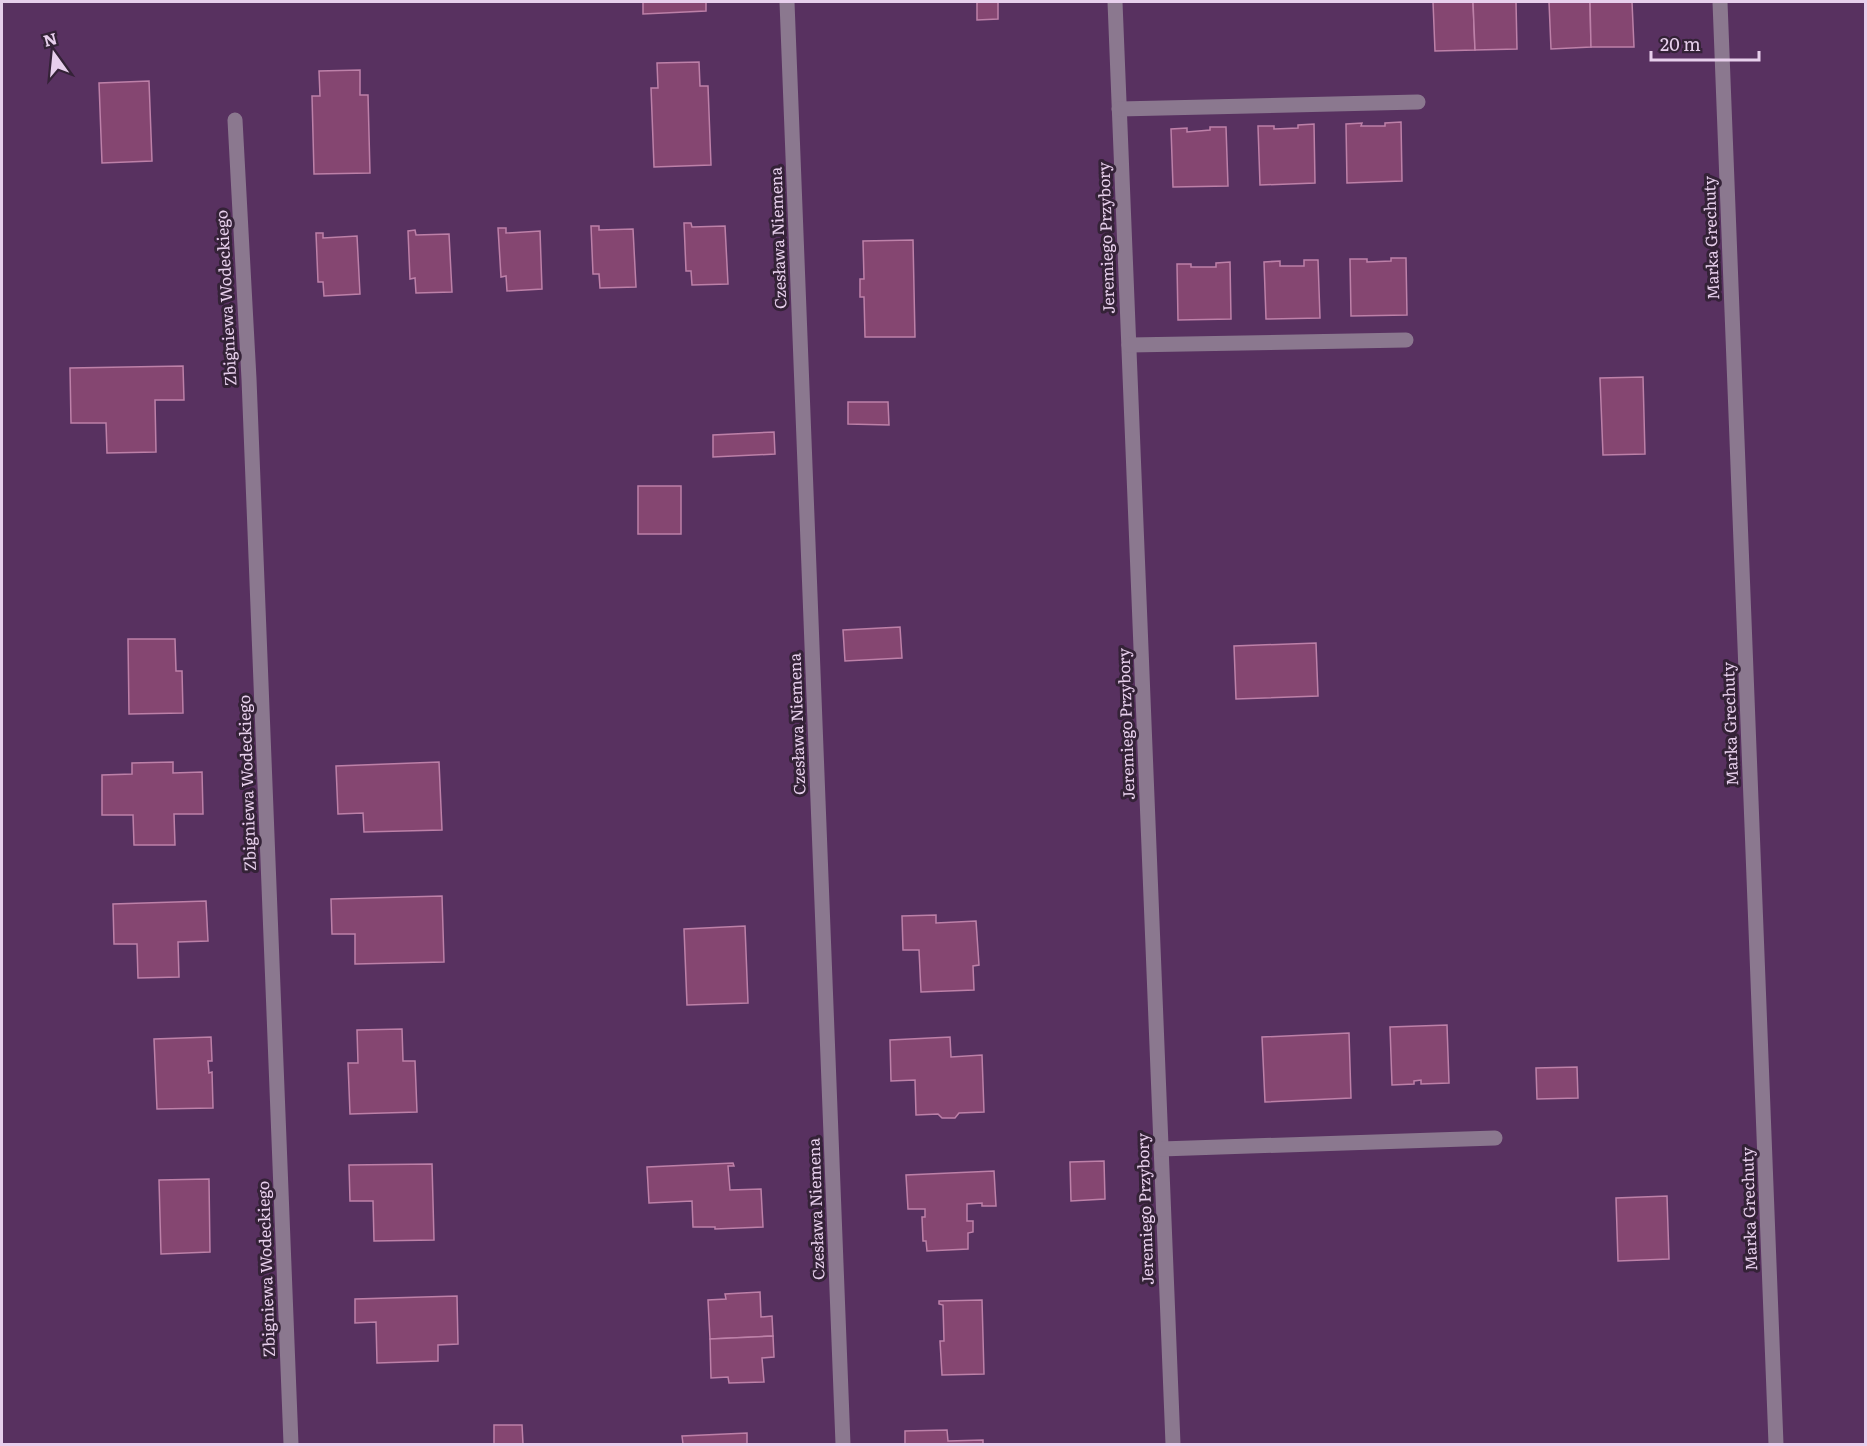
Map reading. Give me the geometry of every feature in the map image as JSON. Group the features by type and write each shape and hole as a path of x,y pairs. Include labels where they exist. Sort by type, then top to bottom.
{"street":[{"name":"Czesława Niemena","path":"787,2 843,1444"},
{"name":"Jeremiego Przybory","path":"1115,2 1173,1444"},
{"name":"Marka Grechuty","path":"1720,2 1776,1444"},
{"path":"1119,109 1418,102"},
{"name":"Zbigniewa Wodeckiego","path":"235,120 249,379 291,1444"},
{"path":"1129,345 1406,340"},
{"path":"1161,1149 1495,1138"}],"building":[{"path":"643,2 706,2 706,11 643,14"},
{"path":"977,2 998,2 998,19 977,20"},
{"path":"1433,2 1473,2 1475,50 1435,51"},
{"path":"1473,2 1516,2 1517,49 1475,50"},
{"path":"1549,2 1590,2 1591,47 1551,49"},
{"path":"1590,2 1632,2 1634,47 1591,47"},
{"path":"699,62 700,86 708,86 711,165 654,167 651,88 658,88 657,63"},
{"path":"360,70 360,95 368,95 370,173 314,174 312,96 320,96 319,71"},
{"path":"149,81 152,161 102,163 99,83"},
{"path":"1401,122 1402,181 1347,183 1346,124 1362,123 1361,126 1385,126 1385,123"},
{"path":"1314,124 1315,183 1260,185 1258,126 1274,126 1274,129 1298,128 1298,125"},
{"path":"1210,127 1226,127 1228,186 1173,187 1171,129 1187,128 1187,132 1210,130"},
{"path":"684,223 691,223 692,227 725,226 728,284 692,285 691,271 686,271"},
{"path":"591,226 599,226 599,230 633,229 636,287 600,288 599,274 593,274"},
{"path":"498,228 506,228 506,233 540,231 542,289 507,291 506,276 501,277"},
{"path":"415,230 416,235 449,234 452,292 416,293 415,278 410,279 408,231"},
{"path":"316,233 323,233 323,238 357,236 360,294 324,296 323,282 318,282"},
{"path":"913,240 915,337 865,337 864,297 860,297 860,279 864,279 863,241"},
{"path":"1391,258 1406,258 1407,315 1351,316 1350,259 1367,259 1367,262 1391,261"},
{"path":"1304,260 1318,260 1320,318 1266,319 1264,262 1280,261 1280,266 1304,266"},
{"path":"1230,262 1231,319 1178,320 1177,264 1191,264 1191,267 1216,267 1216,263"},
{"path":"183,366 184,400 155,400 156,452 107,453 106,423 71,423 70,368"},
{"path":"1643,377 1645,454 1603,455 1600,378"},
{"path":"848,402 888,402 889,425 848,424"},
{"path":"774,432 775,454 713,457 713,435"},
{"path":"638,486 681,486 681,534 638,534"},
{"path":"900,627 902,658 845,661 843,630"},
{"path":"128,639 175,639 176,671 182,671 183,713 129,714"},
{"path":"1316,643 1318,696 1236,699 1234,646"},
{"path":"173,762 173,773 202,772 203,814 174,814 175,845 134,845 133,815 102,815 102,775 132,774 132,763"},
{"path":"439,762 442,830 364,832 363,813 338,814 336,766"},
{"path":"442,896 444,962 355,964 355,934 332,934 331,899"},
{"path":"206,901 208,941 178,942 179,977 138,978 137,944 114,944 113,904"},
{"path":"936,915 936,923 976,921 979,965 973,966 974,990 921,992 919,950 903,950 902,916"},
{"path":"745,926 748,1003 687,1005 684,929"},
{"path":"1447,1025 1449,1083 1421,1084 1421,1080 1414,1081 1414,1084 1392,1085 1390,1027"},
{"path":"402,1029 403,1061 415,1061 417,1112 350,1114 348,1063 358,1063 357,1030"},
{"path":"1349,1033 1351,1098 1265,1102 1262,1037"},
{"path":"211,1037 212,1061 208,1061 209,1073 212,1072 213,1108 157,1109 154,1039"},
{"path":"950,1037 951,1057 982,1055 984,1112 959,1113 955,1118 942,1118 938,1114 916,1115 915,1080 891,1081 890,1040"},
{"path":"1577,1067 1578,1098 1537,1099 1536,1068"},
{"path":"1104,1161 1105,1199 1071,1201 1070,1162"},
{"path":"733,1163 734,1166 728,1166 730,1190 761,1189 763,1227 715,1229 715,1227 693,1227 692,1201 649,1203 647,1167"},
{"path":"432,1164 434,1240 374,1241 373,1201 350,1201 349,1165"},
{"path":"994,1171 996,1206 982,1206 982,1203 967,1204 967,1221 973,1221 973,1232 968,1233 968,1249 927,1251 926,1241 923,1241 922,1217 925,1217 925,1209 908,1209 906,1175"},
{"path":"209,1179 210,1252 161,1254 159,1180"},
{"path":"1667,1196 1669,1259 1618,1261 1616,1198"},
{"path":"760,1292 761,1317 772,1316 773,1336 710,1339 708,1300 726,1299 725,1294"},
{"path":"457,1296 458,1344 438,1345 438,1361 377,1363 376,1322 355,1323 355,1299"},
{"path":"982,1300 984,1374 942,1375 940,1341 944,1341 943,1305 939,1304 939,1301"},
{"path":"773,1336 774,1357 762,1358 764,1382 729,1383 728,1377 711,1378 710,1339"},
{"path":"494,1425 522,1425 523,1444 494,1444"},
{"path":"947,1430 948,1441 983,1440 983,1444 905,1444 905,1431"},
{"path":"747,1433 747,1444 683,1444 682,1436"}]}
